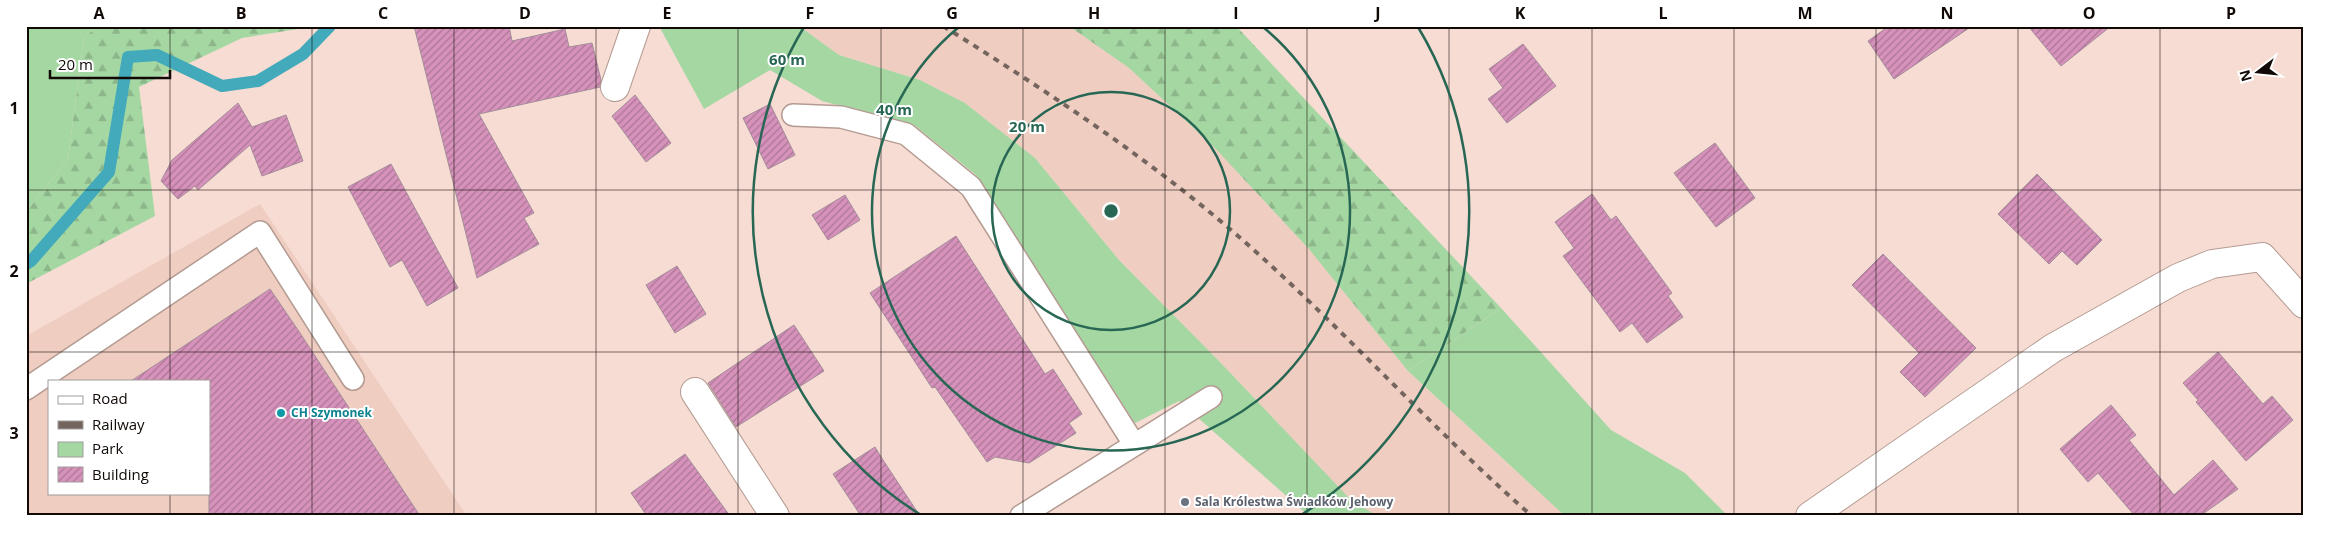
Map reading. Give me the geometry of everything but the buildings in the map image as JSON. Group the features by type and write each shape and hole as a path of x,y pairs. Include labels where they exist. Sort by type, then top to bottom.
{"street":[{"path":"615,86 636,26"},
{"path":"1810,516 2053,348 2178,278 2212,264 2262,257 2304,304"},
{"path":"695,392 775,516"}],"lane":[{"path":"793,115 842,117 906,134 971,187 1134,444"},
{"path":"26,389 260,232 353,379"},
{"path":"1021,516 1211,397"}],"shaded area":[{"path":"799,26 1069,26 1129,68 1213,146 1308,248 1408,371 1565,516 1378,516 1352,501 1218,360 1119,260 1035,158 965,103 920,80 839,55"},
{"path":"260,204 467,516 26,516 26,336"}],"green space":[{"path":"26,26 99,26 84,37 68,159 26,212"},
{"path":"99,26 317,26 242,38 139,87 155,216 26,284 26,212 68,159 84,37"},
{"path":"659,26 799,26 839,55 920,80 965,103 1035,158 1119,260 1218,360 1352,501 1378,516 1309,516 1179,401 1135,423 976,175 914,125 822,101 770,70 704,109"},
{"path":"1069,26 1236,26 1501,308 1408,371 1308,248 1213,146 1129,68"},
{"path":"1501,308 1611,430 1685,473 1728,516 1565,516 1408,371"}],"waterway":[{"path":"26,264 31,261 109,172 128,57 157,55 222,86 258,81 303,54 330,26"}],"railway":[{"path":"943,26 1095,125 1168,179 1238,236 1313,305 1457,447 1532,516"}],"place":[{"name":"CH Szymonek","path":"281,413"},
{"name":"Sala Królestwa Świadków Jehowy","path":"1185,502"}]}
